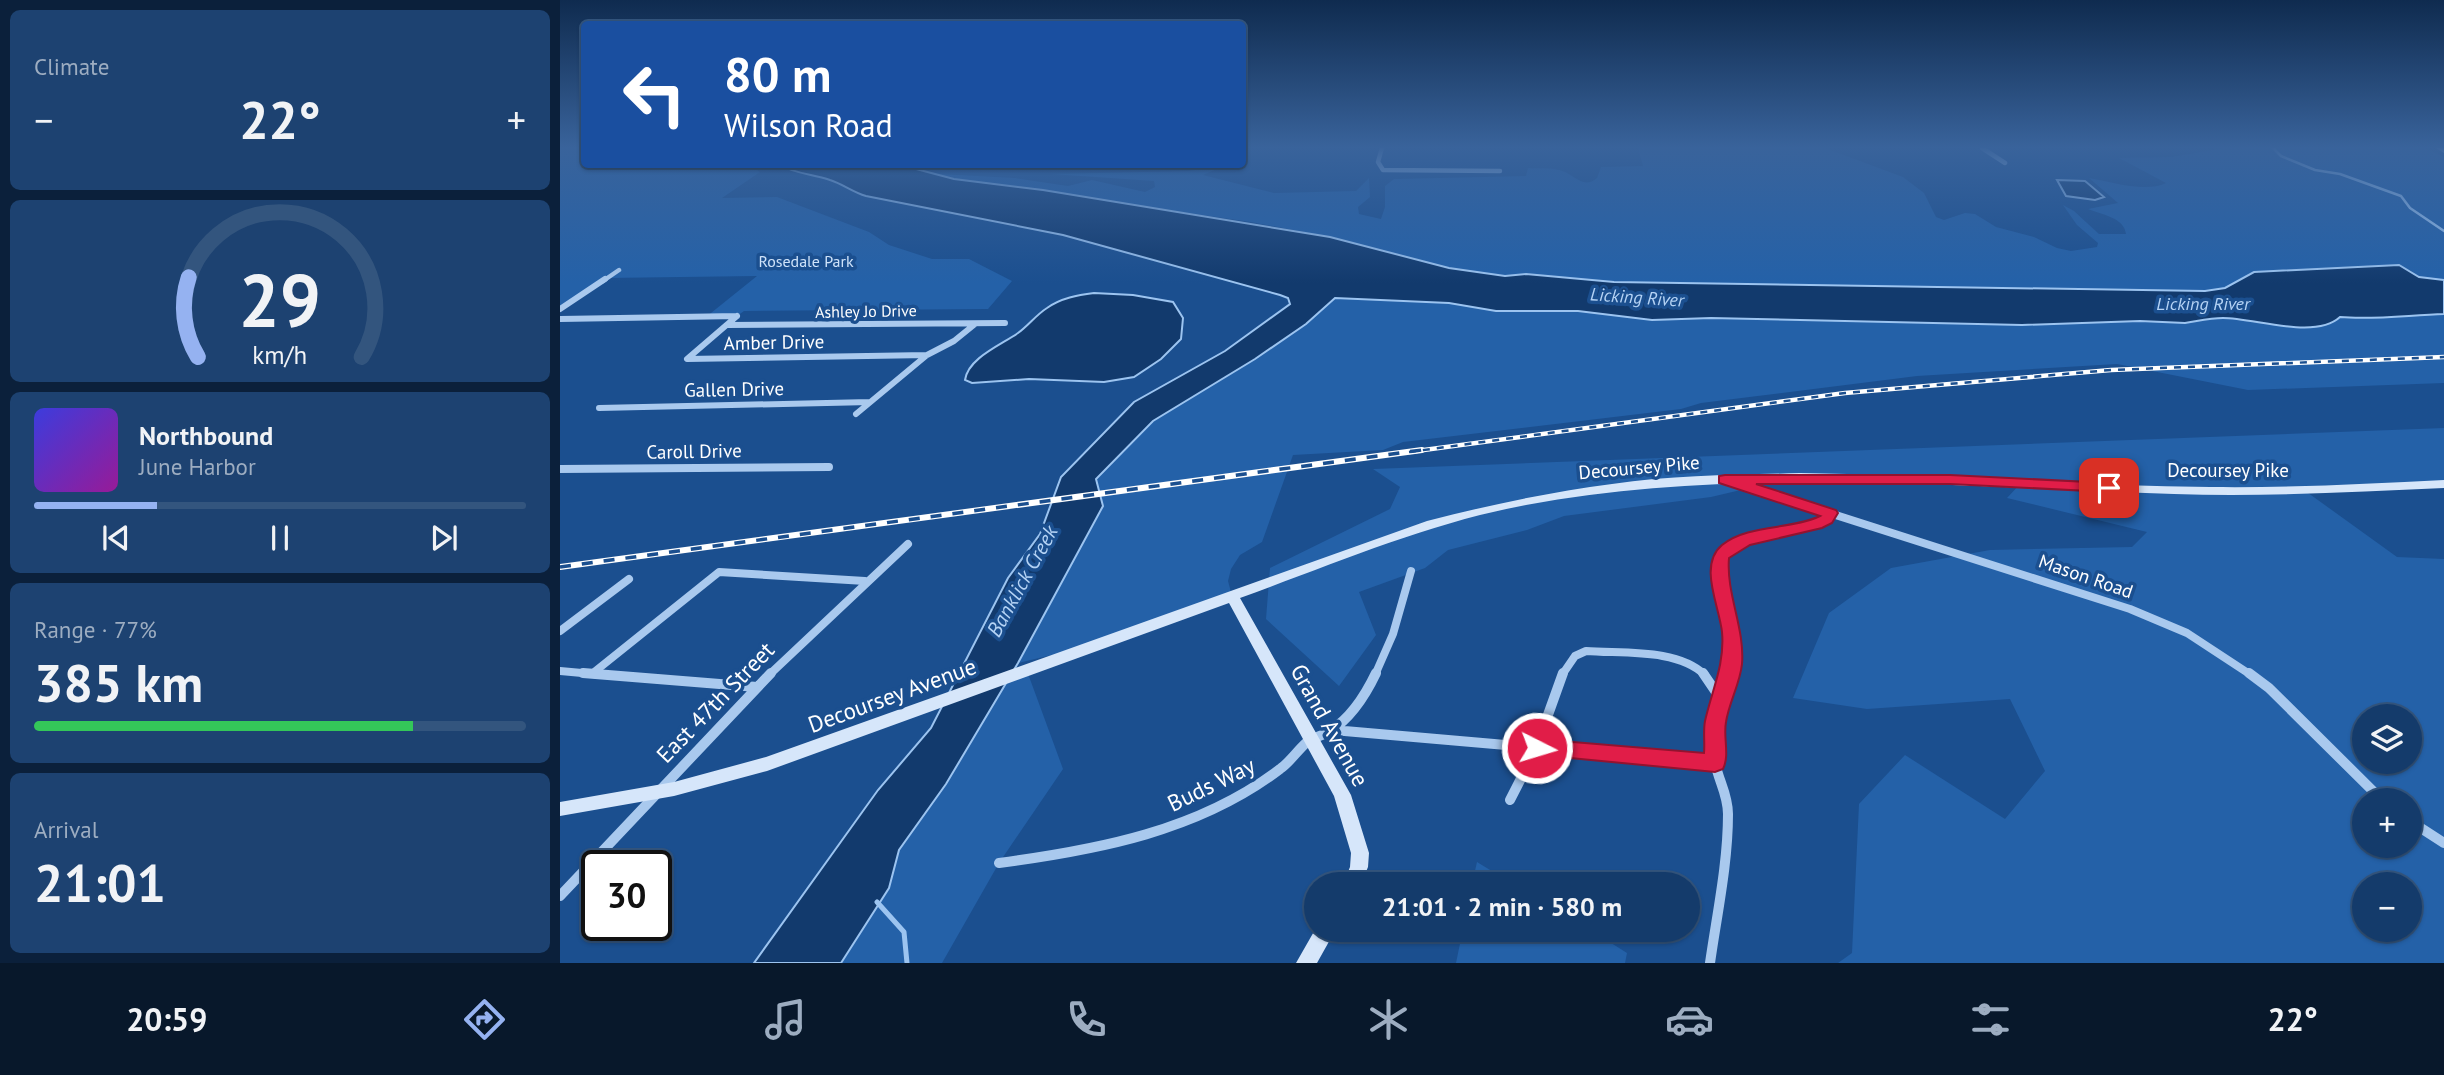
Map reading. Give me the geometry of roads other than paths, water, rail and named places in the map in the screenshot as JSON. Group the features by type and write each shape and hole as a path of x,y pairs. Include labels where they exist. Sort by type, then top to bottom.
{"main road":[{"name":"Decoursey Pike","path":"1232,596 1432,524 1512,503 1625,485 1725,480 1938,479 2259,491 2444,484"},
{"name":"Decoursey Avenue","path":"560,809 657,793 767,764 1232,596"},
{"name":"Grand Avenue","path":"1232,596 1342,795 1357,837 1357,872"},
{"path":"1306,963 1318,942"}],"street":[{"path":"560,309 619,270"},
{"name":"Amber Drive","path":"560,319 737,316 687,359 927,355"},
{"name":"Ashley Jo Drive","path":"727,325 1005,323"},
{"path":"856,414 927,355 954,341 976,324"},
{"name":"Gallen Drive","path":"599,408 870,402"},
{"name":"Caroll Drive","path":"560,469 829,467"},
{"name":"Mason Road","path":"1725,480 2040,579 2130,609 2187,633 2236,663 2269,688 2370,788"},
{"path":"1710,963 1723,877 1728,814 1727,790 1715,763 1715,723 1720,698 1732,665 1731,632 1719,572 1721,556 1732,546 1816,524 1826,520 1830,513"},
{"name":"East 47th Street","path":"560,896 612,845 634,816 757,687 865,581 908,544"},
{"name":"Buds Way","path":"999,863 1094,849 1179,823 1234,799 1280,770 1310,740 1333,730 1350,713 1385,656 1398,624 1411,571"},
{"path":"593,673 719,572 865,581"},
{"path":"560,631 629,579"},
{"path":"1510,800 1537,748 1556,688 1566,667 1577,653 1586,651 1655,657 1688,664 1709,679 1720,698"},
{"path":"560,671 757,687"},
{"path":"1333,730 1715,763"},
{"path":"2422,829 2444,843"}],"water":[{"path":"858,193 1061,193 1330,237 1449,268 1505,276 1526,274 1614,282 2205,291 2225,288 2254,272 2399,265 2419,277 2444,280 2444,314 2379,318 2340,317 2329,324 2316,327 2223,318 2185,323 2140,321 2022,325 1711,318 1652,320 1578,311 1496,311 1449,303 1335,298 1306,324 1255,359 1153,421 1096,479 1103,506 1018,663 946,784 899,850 889,888 841,963 754,963 878,790 931,728 1008,578 1040,534 1061,477 1134,402 1225,351 1290,304 1288,298 1280,295 1063,235"},
{"path":"2064,193 2099,193 2104,197 2095,200 2066,196"},
{"path":"1094,293 1133,295 1173,302 1183,318 1181,339 1161,359 1134,377 1104,382 1029,379 972,383 965,380 972,365 1018,333 1047,308 1064,299"}],"waterway":[{"path":"2393,193 2401,196 2410,208 2444,231"},
{"path":"877,902 904,932 907,963"}],"railway":[{"path":"1409,452 1845,393 2111,370 2444,357"},
{"path":"560,567 1422,450"}],"park label":[{"name":"Rosedale Park","path":"806,261"}],"water label":[{"name":"Licking River","path":"1637,297"},
{"name":"Licking River","path":"2203,303"},
{"name":"Banklick Creek","path":"1022,581"}]}
